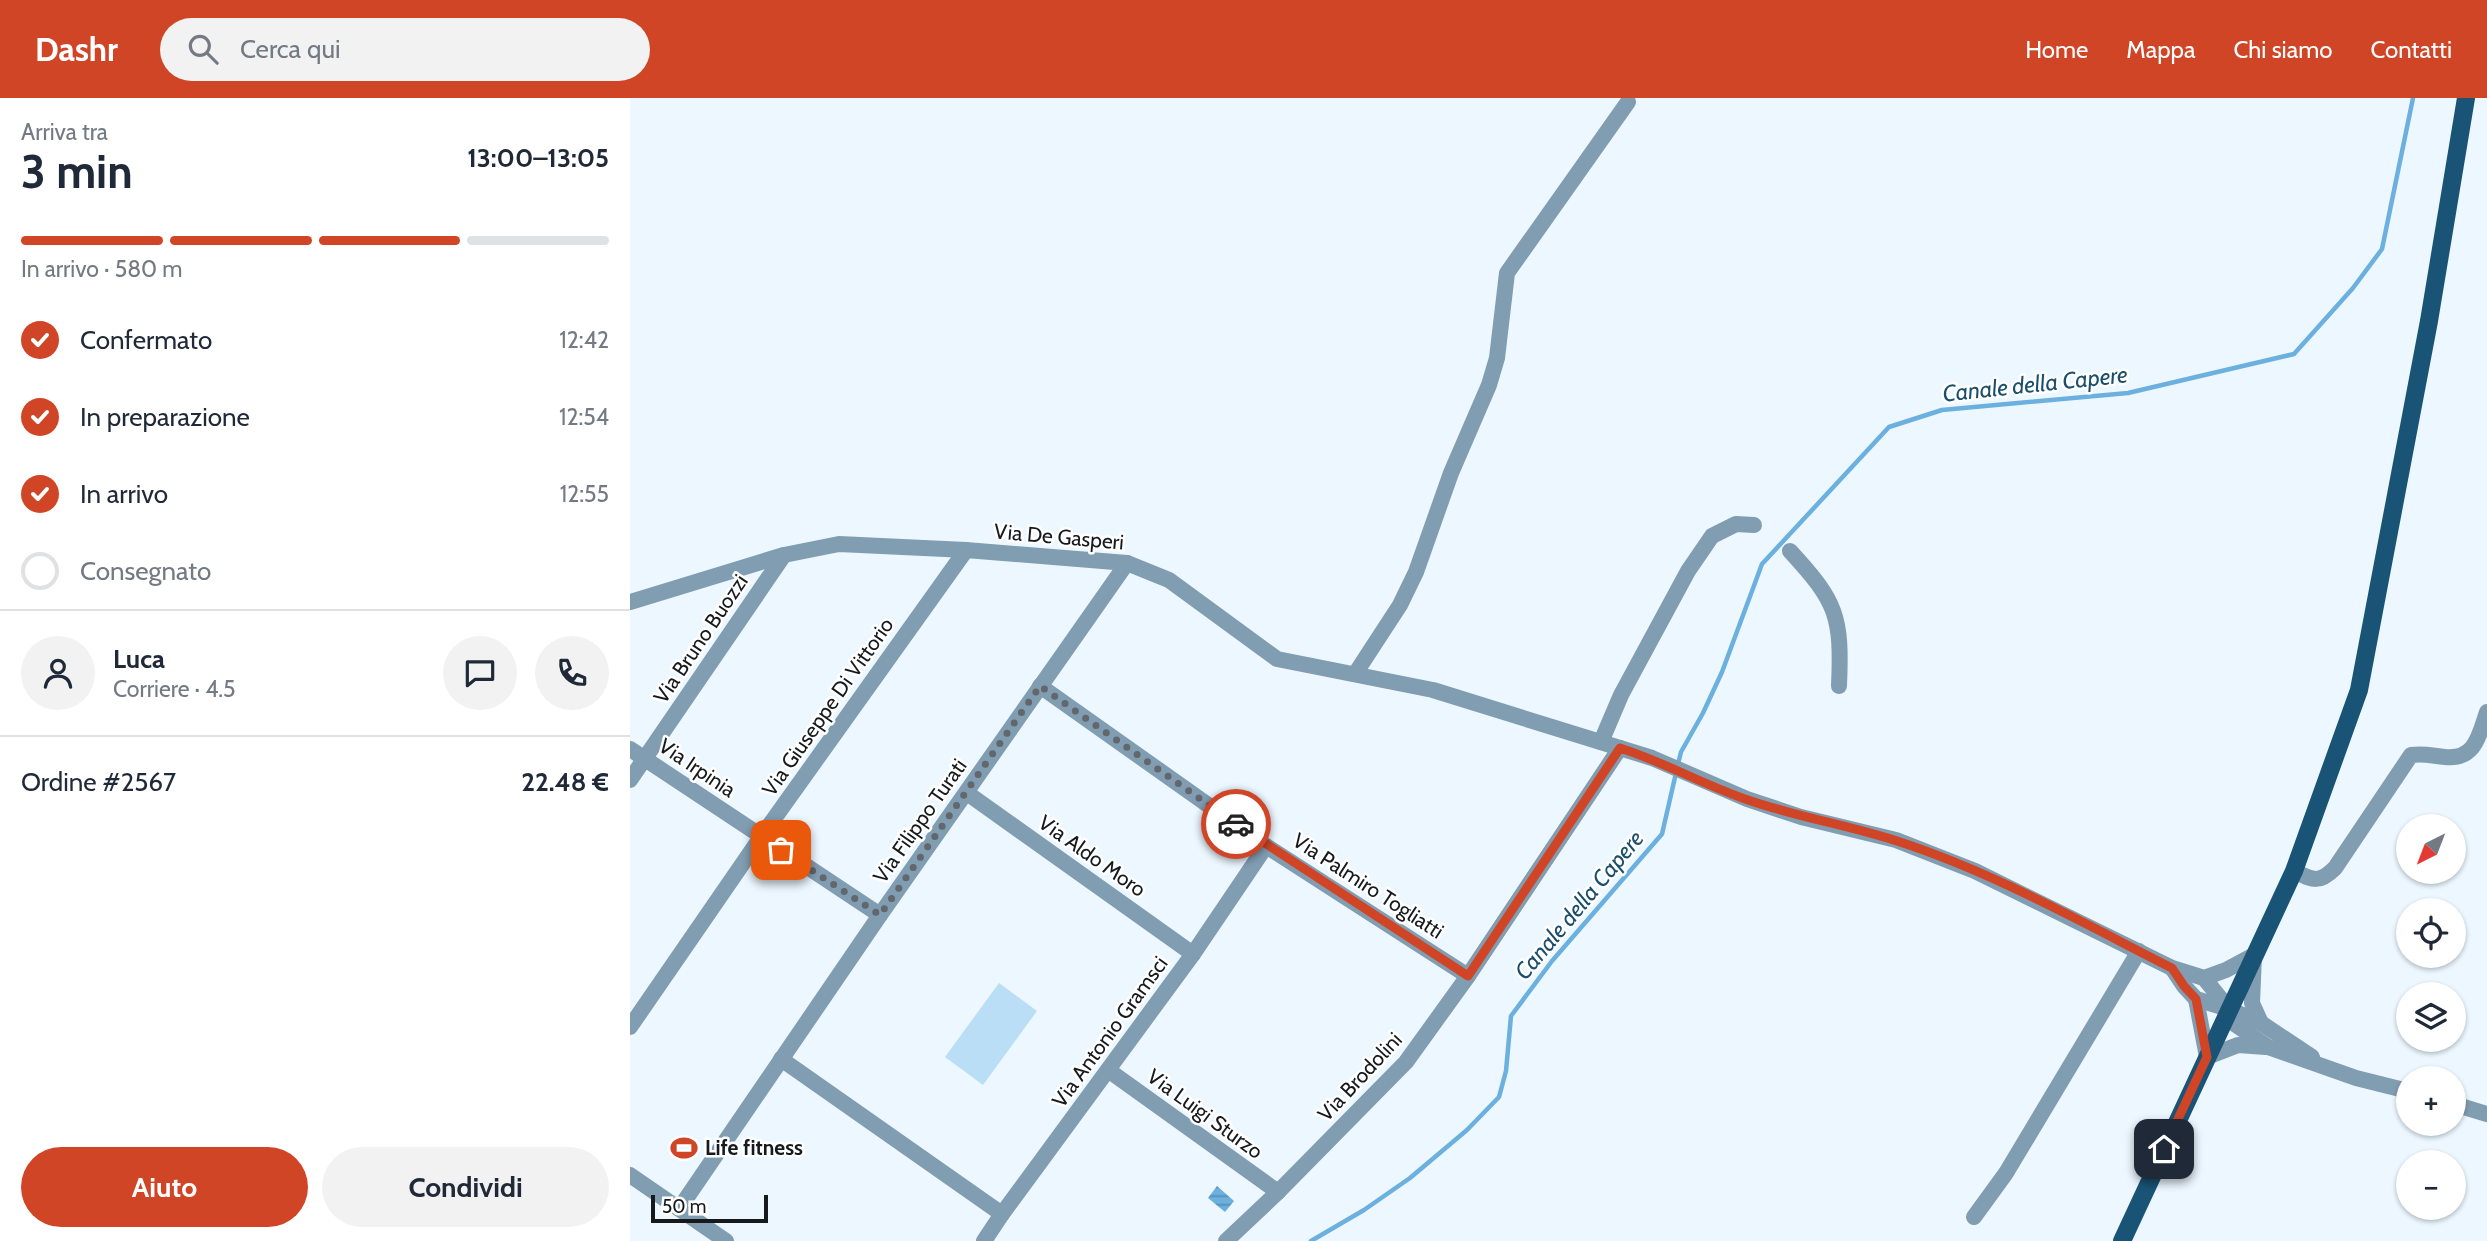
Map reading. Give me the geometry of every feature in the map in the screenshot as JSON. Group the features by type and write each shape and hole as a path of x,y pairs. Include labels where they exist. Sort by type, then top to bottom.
{"main road":[{"path":"2122,1241 2294,871 2359,690 2426,335 2466,98"}],"street":[{"path":"1355,674 1400,605 1416,572 1451,473 1489,385 1497,358 1507,273 1628,102"},
{"path":"1601,742 1621,695 1688,572 1712,536 1736,524 1754,525"},
{"name":"Via De Gasperi","path":"630,602 784,555 839,544 966,550 1127,563 1169,580 1277,659 1433,690 1652,758 1746,799 1801,817 1896,841 1975,871 2172,968 2204,978"},
{"name":"Via Giuseppe Di Vittorio","path":"630,1027 761,837 966,550"},
{"path":"1790,551 1818,581 1835,615 1841,644 1839,686"},
{"name":"Via Bruno Buozzi","path":"630,780 784,555"},
{"name":"Via Filippo Turati","path":"679,1209 880,915 1127,563"},
{"name":"Via Palmiro Togliatti","path":"1040,686 1266,846 1468,976"},
{"path":"2294,871 2312,880 2326,877 2335,868 2411,755 2424,753 2459,758 2468,753 2480,733 2487,712"},
{"name":"Via Brodolini","path":"1226,1241 1406,1062 1468,976 1620,748"},
{"name":"Via Irpinia","path":"630,749 880,915"},
{"name":"Via Aldo Moro","path":"967,793 1193,954"},
{"name":"Via Antonio Gramsci","path":"984,1241 1193,954 1266,846"},
{"path":"1974,1217 2006,1173 2139,951"},
{"path":"2261,1023 2252,1003 2254,956 2204,978 2229,1009 2236,1025 2268,1048"},
{"path":"2172,968 2196,999 2261,1023 2335,1071"},
{"path":"2196,999 2207,1057 2238,1045 2268,1048 2335,1071 2396,1088"},
{"path":"781,1059 1002,1214"},
{"name":"Via Luigi Sturzo","path":"1108,1070 1278,1192"},
{"path":"2466,1108 2487,1114"},
{"path":"630,1175 726,1241"}],"shaded area":[{"path":"999,983 1037,1011 983,1085 945,1057"}],"water":[{"path":"1217,1186 1234,1201 1225,1212 1208,1198"}],"waterway":[{"name":"Canale della Capere","path":"1678,764 1681,752 1722,672 1762,564 1889,427 1942,410 2128,393 2294,354 2353,288 2382,249 2413,98"},
{"name":"Canale della Capere","path":"1311,1241 1364,1210 1410,1178 1467,1130 1499,1097 1506,1071 1511,1016 1552,961 1662,834 1676,773"}],"way so far":[{"path":"781,850 880,915 1040,686 1236,824"}],"place":[{"name":"Life fitness","path":"684,1148"}],"route":[{"path":"1236,824 1468,976 1620,748 1652,758 1746,799 1801,817 1896,841 1975,871 2172,968 2196,999 2207,1057 2164,1149"}]}
